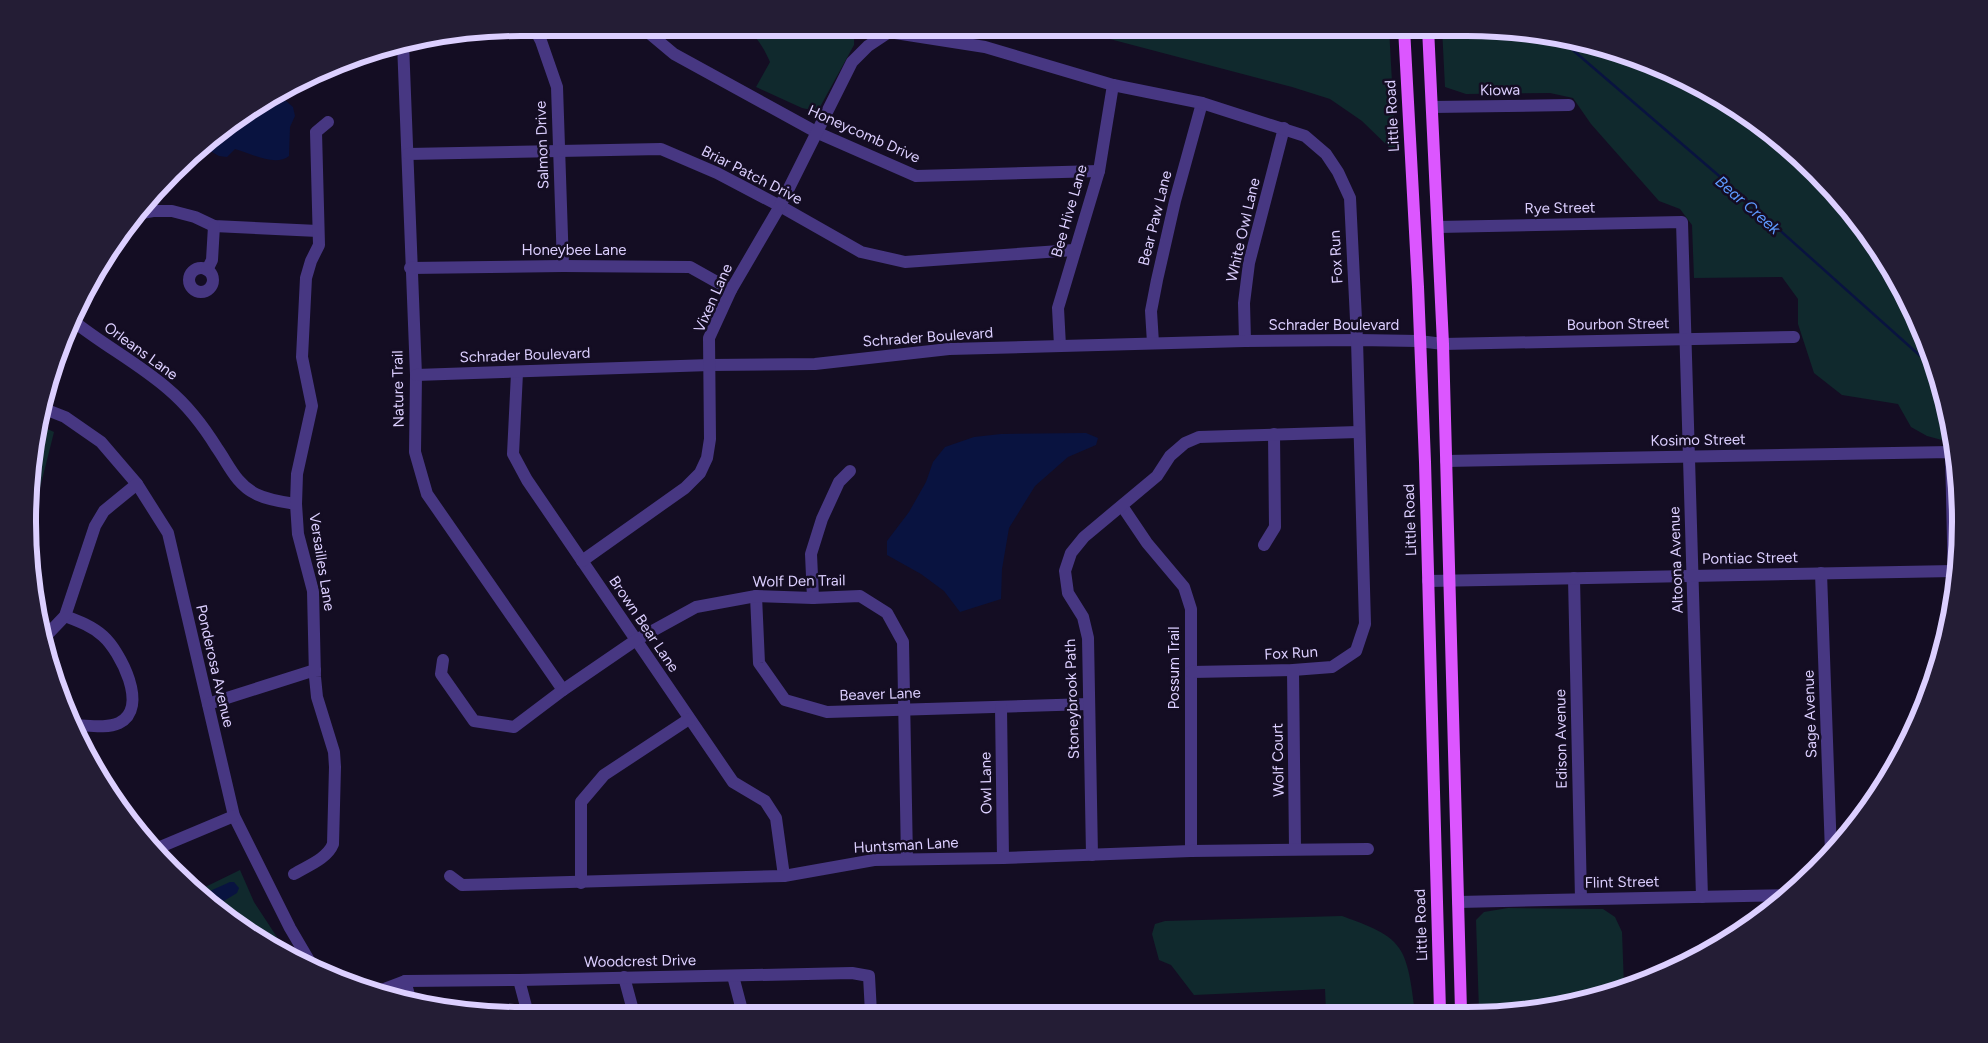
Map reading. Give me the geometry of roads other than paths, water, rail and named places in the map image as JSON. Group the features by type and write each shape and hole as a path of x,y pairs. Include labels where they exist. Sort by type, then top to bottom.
{"main road":[{"name":"Little Road","path":"1404,36 1420,341 1440,1007"},
{"path":"1428,36 1443,344 1461,1007"}],"street":[{"name":"Salmon Drive","path":"538,36 557,87 562,266"},
{"name":"Honeycomb Drive","path":"653,36 674,54 818,132 916,176 1099,171"},
{"name":"Vixen Lane","path":"582,561 685,488 700,473 706,458 710,439 709,338 731,290 780,206 852,62 868,46 883,36"},
{"name":"Fox Run","path":"915,36 985,47 1113,85 1202,103 1284,128 1305,136 1326,154 1338,172 1350,198 1357,340 1358,432 1365,624 1356,651 1332,667 1293,670 1190,672"},
{"name":"Nature Trail","path":"403,51 410,268 416,375 415,452 427,494 563,690"},
{"name":"Bee Hive Lane","path":"1060,346 1058,308 1099,171 1113,85"},
{"name":"Bear Paw Lane","path":"1153,343 1151,311 1157,280 1175,202 1202,103"},
{"name":"Kiowa","path":"1432,108 1569,105"},
{"name":"Versailles Lane","path":"294,874 322,857 330,850 333,844 334,752 317,697 313,591 298,534 296,504 297,474 312,406 302,357 306,278 311,261 319,245 316,132 328,122"},
{"name":"White Owl Lane","path":"1245,341 1244,303 1249,263 1284,128"},
{"name":"Briar Patch Drive","path":"408,154 661,150 717,173 861,252 905,262 1074,250"},
{"path":"149,212 172,211 195,217 214,226 318,231"},
{"name":"Rye Street","path":"1438,227 1682,222"},
{"name":"Altoona Avenue","path":"1682,222 1702,897"},
{"path":"207,270 212,260 214,226"},
{"name":"Honeybee Lane","path":"410,268 690,267 731,290"},
{"name":"Orleans Lane","path":"78,325 170,390 200,424 237,480 255,494 274,501 296,504"},
{"name":"Bourbon Street","path":"1443,344 1794,337"},
{"name":"Schrader Boulevard","path":"416,375 710,365 815,364 949,349 1245,341 1357,340 1420,341 1443,344"},
{"name":"Brown Bear Lane","path":"517,373 513,454 526,480 733,782 765,801 776,818 784,876"},
{"name":"Ponderosa Avenue","path":"50,411 66,417 101,442 137,484 168,533 234,816 290,928 307,957"},
{"name":"Stoneybrook Path","path":"1092,855 1088,638 1083,617 1068,593 1065,571 1071,553 1084,537 1157,476 1170,456 1185,443 1199,437 1358,432"},
{"path":"1264,545 1275,527 1274,434"},
{"name":"Kosimo Street","path":"1446,460 1947,452"},
{"path":"813,598 811,554 822,519 839,482 850,471"},
{"path":"50,632 65,616 95,526 104,511 137,484"},
{"name":"Possum Trail","path":"1122,506 1147,543 1184,587 1191,609 1191,851"},
{"name":"Pontiac Street","path":"1428,581 1949,571"},
{"name":"Sage Avenue","path":"1821,573 1831,841"},
{"name":"Edison Avenue","path":"1574,578 1581,899"},
{"name":"Wolf Den Trail","path":"443,660 441,674 474,721 514,726 636,640 696,607 756,596 813,598 860,596 887,613 903,642 907,859"},
{"name":"Beaver Lane","path":"756,596 759,663 785,700 827,712 1090,704"},
{"path":"65,616 88,626 102,635 114,648 127,671 131,694 132,709 127,718 118,724 82,726"},
{"path":"208,704 315,670"},
{"name":"Wolf Court","path":"1293,670 1296,850"},
{"name":"Owl Lane","path":"1001,706 1003,858"},
{"path":"581,883 581,802 604,776 689,719"},
{"path":"162,846 234,816"},
{"name":"Huntsman Lane","path":"450,876 462,885 581,883 784,876 874,860 1003,858 1191,851 1368,849"},
{"name":"Flint Street","path":"1458,902 1775,895"},
{"name":"Woodcrest Drive","path":"388,988 405,981 852,973 869,976 871,1007"},
{"path":"733,976 741,1007"},
{"path":"624,977 632,1007"},
{"path":"519,980 526,1007"},
{"path":"405,981 408,993"}],"waterway":[{"name":"Bear Creek","path":"1571,48 1718,175 1923,359"}]}
